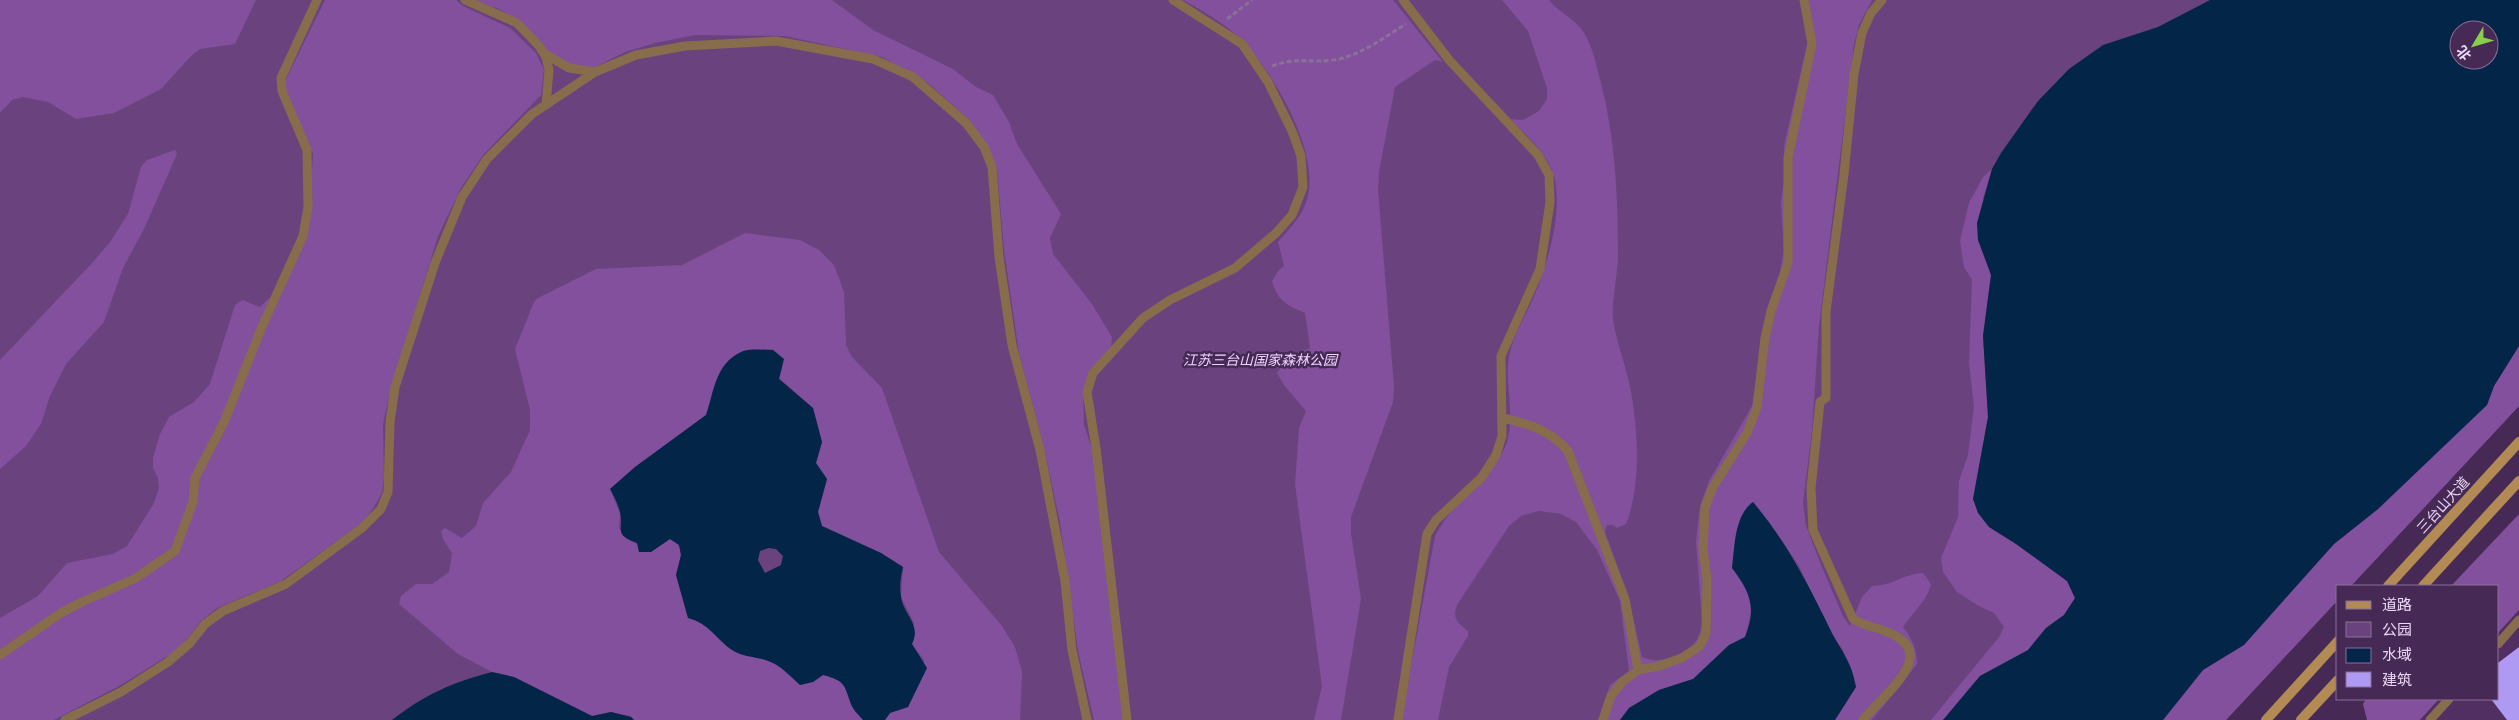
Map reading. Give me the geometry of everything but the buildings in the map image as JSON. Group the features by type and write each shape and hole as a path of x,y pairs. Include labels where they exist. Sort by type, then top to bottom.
{"main road":[{"name":"三台山大道","path":"2389,585 2519,442"},
{"path":"2424,585 2519,481"},
{"path":"2266,720 2336,643"},
{"path":"2301,720 2336,682"}],"lane":[{"path":"0,655 61,613 136,578 175,551 193,502 195,478 226,420 261,330 303,236 308,207 307,150 282,91 280,78 317,0"},
{"path":"465,0 517,23 544,54 569,68 595,72"},
{"path":"1126,720 1098,466 1087,392 1094,373 1143,318 1170,300 1236,268 1276,233 1292,215 1303,187 1301,156 1292,131 1260,70 1242,44 1173,0"},
{"path":"1398,720 1427,534 1436,520 1482,476 1496,456 1502,436 1503,418 1500,388 1501,356 1540,269 1550,202 1549,175 1538,155 1450,61 1403,0"},
{"path":"1603,720 1611,696 1622,682 1638,670 1659,666 1682,658 1700,646 1706,633 1707,580 1703,549 1706,507 1713,487 1746,432 1757,407 1765,338 1771,312 1788,263 1788,158 1812,44 1804,0"},
{"path":"1863,720 1908,669 1911,658 1909,647 1899,638 1885,631 1865,626 1853,619 1813,530 1811,488 1820,402 1826,398 1826,312 1844,174 1854,74 1862,33 1871,13 1882,0"},
{"path":"65,720 121,692 168,662 190,643 204,624 223,611 286,584 362,528 381,509 388,492 390,422 395,387 435,263 462,197 487,159 532,114 595,72 636,55 685,46 776,41 872,59 913,77 966,123 984,147 992,167 999,257 1012,345 1040,450 1065,581 1072,650 1087,720"},
{"path":"544,54 549,70 550,84 546,105"},
{"path":"1503,418 1533,425 1556,437 1568,451 1625,599 1638,670"},
{"path":"2499,643 2519,620"},
{"path":"2430,720 2447,700"}],"path":[{"path":"1216,27 1252,0"},
{"path":"1260,70 1285,61 1332,60 1351,55 1415,18"}],"shaded area":[{"path":"0,0 256,0 235,44 200,49 191,56 161,89 114,113 76,119 48,102 23,97 12,100 0,113"},
{"path":"325,0 456,0 463,6 510,28 536,53 544,70 541,95 484,154 461,188 438,236 391,389 383,424 384,476 382,493 362,523 281,581 217,608 201,621 185,642 171,654 119,686 54,720 0,720 0,618 38,596 67,563 113,554 127,546 154,503 159,488 158,478 153,468 153,458 160,434 169,417 194,402 210,384 235,305 242,300 260,307 269,298 279,298 309,223 313,154 284,83"},
{"path":"472,0 832,0 873,30 953,69 976,87 993,95 1009,122 1017,144 1061,214 1050,238 1053,254 1092,304 1112,337 1111,348 1083,391 1084,425 1092,449 1125,720 1094,720 1078,651 1060,523 1045,452 1019,353 1004,250 997,170 992,157 965,116 928,83 882,57 785,36 695,35 655,43 625,52 591,69 569,66 547,50 519,21 499,9"},
{"path":"1183,0 1393,0 1443,62 1435,60 1395,87 1379,172 1378,190 1394,386 1393,402 1351,517 1351,533 1361,599 1341,720 1314,720 1322,686 1295,484 1299,428 1306,411 1284,385 1277,373 1289,358 1310,348 1305,313 1284,302 1277,293 1272,281 1278,271 1284,266 1278,242 1297,220 1305,205 1309,185 1308,163 1291,113 1263,66 1234,33 1216,19"},
{"path":"1502,0 1549,0 1557,9 1576,23 1584,33 1596,62 1608,117 1614,163 1618,255 1613,319 1632,398 1637,453 1634,491 1626,524 1617,528 1613,525 1607,525 1605,532 1628,596 1642,657 1664,660 1679,655 1691,647 1700,632 1702,622 1696,541 1700,506 1709,481 1752,406 1767,309 1780,272 1784,251 1781,203 1785,172 1784,146 1808,40 1800,0 1872,0 1859,25 1854,44 1819,326 1812,431 1803,503 1806,526 1843,616 1850,626 1862,597 1872,586 1886,584 1909,575 1923,573 1931,584 1923,601 1903,627 1913,644 1917,664 1872,720 1835,720 1856,687 1843,650 1830,631 1799,566 1781,539 1747,588 1752,610 1745,637 1729,646 1693,679 1659,690 1629,708 1620,720 1598,720 1610,685 1629,671 1620,601 1597,550 1576,522 1561,514 1539,511 1521,516 1509,526 1457,605 1455,614 1457,620 1468,631 1468,636 1449,667 1438,720 1401,720 1435,536 1451,512 1498,460 1505,447 1510,425 1509,357 1519,328 1544,271 1556,216 1557,199 1551,168 1538,148 1510,119 1523,120 1539,111 1547,99 1547,88 1528,31"},
{"path":"175,150 177,154 144,229 123,268 104,322 66,364 50,396 41,424 26,446 0,469 0,360 110,242 128,214 141,167 147,160"},
{"path":"1992,169 1983,198 1986,259 1991,275 1983,336 1988,417 1973,499 1989,527 2067,581 2075,598 2064,615 2046,628 2028,650 1980,676 1943,720 1931,720 1999,637 2004,627 1994,613 1957,592 1943,572 1941,558 1958,517 1959,481 1968,455 1974,406 1969,363 1972,280 1964,267 1960,241 1969,203 1983,177"},
{"path":"745,233 800,240 819,250 834,265 844,292 846,345 852,357 882,388 939,552 1002,626 1015,647 1022,672 1020,720 885,720 890,713 908,707 924,660 912,644 914,623 901,597 903,567 881,553 822,526 818,512 827,479 816,463 822,442 813,408 779,378 782,368 773,350 742,351 710,403 706,415 635,467 610,489 620,514 619,528 626,538 651,552 670,539 679,545 681,555 676,575 688,618 702,624 737,653 777,665 800,685 813,682 823,675 836,679 843,685 852,706 863,720 634,720 631,716 611,712 592,716 514,677 492,672 458,654 399,604 401,596 416,584 432,584 449,572 452,553 443,539 441,531 445,528 462,538 476,526 483,503 511,472 530,430 530,410 515,349 534,302 538,298 596,269 682,265"},
{"path":"2519,346 2519,406 2352,585 2336,585 2336,602 2226,720 2163,720 2203,670 2244,644 2334,544 2378,509 2487,405 2494,386"},
{"path":"2519,514 2519,610 2499,632 2499,585 2452,585"},
{"path":"2519,610 2519,720 2420,720 2438,700 2499,700 2499,632"},
{"path":"2365,700 2438,700 2420,720 2367,720 2363,704"}],"green space":[{"name":"江苏三台山国家森林公园","path":"0,0 2519,0 2519,406 2352,585 2336,585 2336,602 2226,720 0,720"}],"water":[{"path":"2210,0 2519,0 2519,346 2494,386 2487,405 2378,509 2334,544 2244,645 2203,670 2163,720 1943,720 1980,676 2028,650 2046,628 2064,615 2075,598 2067,581 1989,527 1978,513 1973,499 1988,417 1983,336 1991,275 1978,240 1977,223 1992,169 2001,153 2038,101 2069,69 2103,45 2158,27"},
{"path":"748,350 773,350 784,359 779,379 813,408 822,442 816,463 827,479 818,512 822,526 881,553 903,567 900,582 902,603 915,631 912,644 927,668 908,707 890,713 885,720 863,720 852,706 843,685 836,679 823,675 813,682 800,685 784,670 773,663 732,650 702,624 688,618 676,575 681,555 679,545 670,539 651,552 639,552 637,543 625,537 621,531 620,512 610,489 635,467 706,415 717,379 732,357","holes":["769,548 776,549 783,556 781,565 765,573 758,560 760,551"]},
{"path":"1753,502 1776,532 1805,579 1848,662 1856,687 1835,720 1620,720 1629,708 1659,690 1693,679 1729,645 1745,637 1751,617 1750,600 1732,568 1736,532 1742,515"},
{"path":"492,672 514,677 592,716 611,712 631,717 634,720 392,720 439,690"}]}
